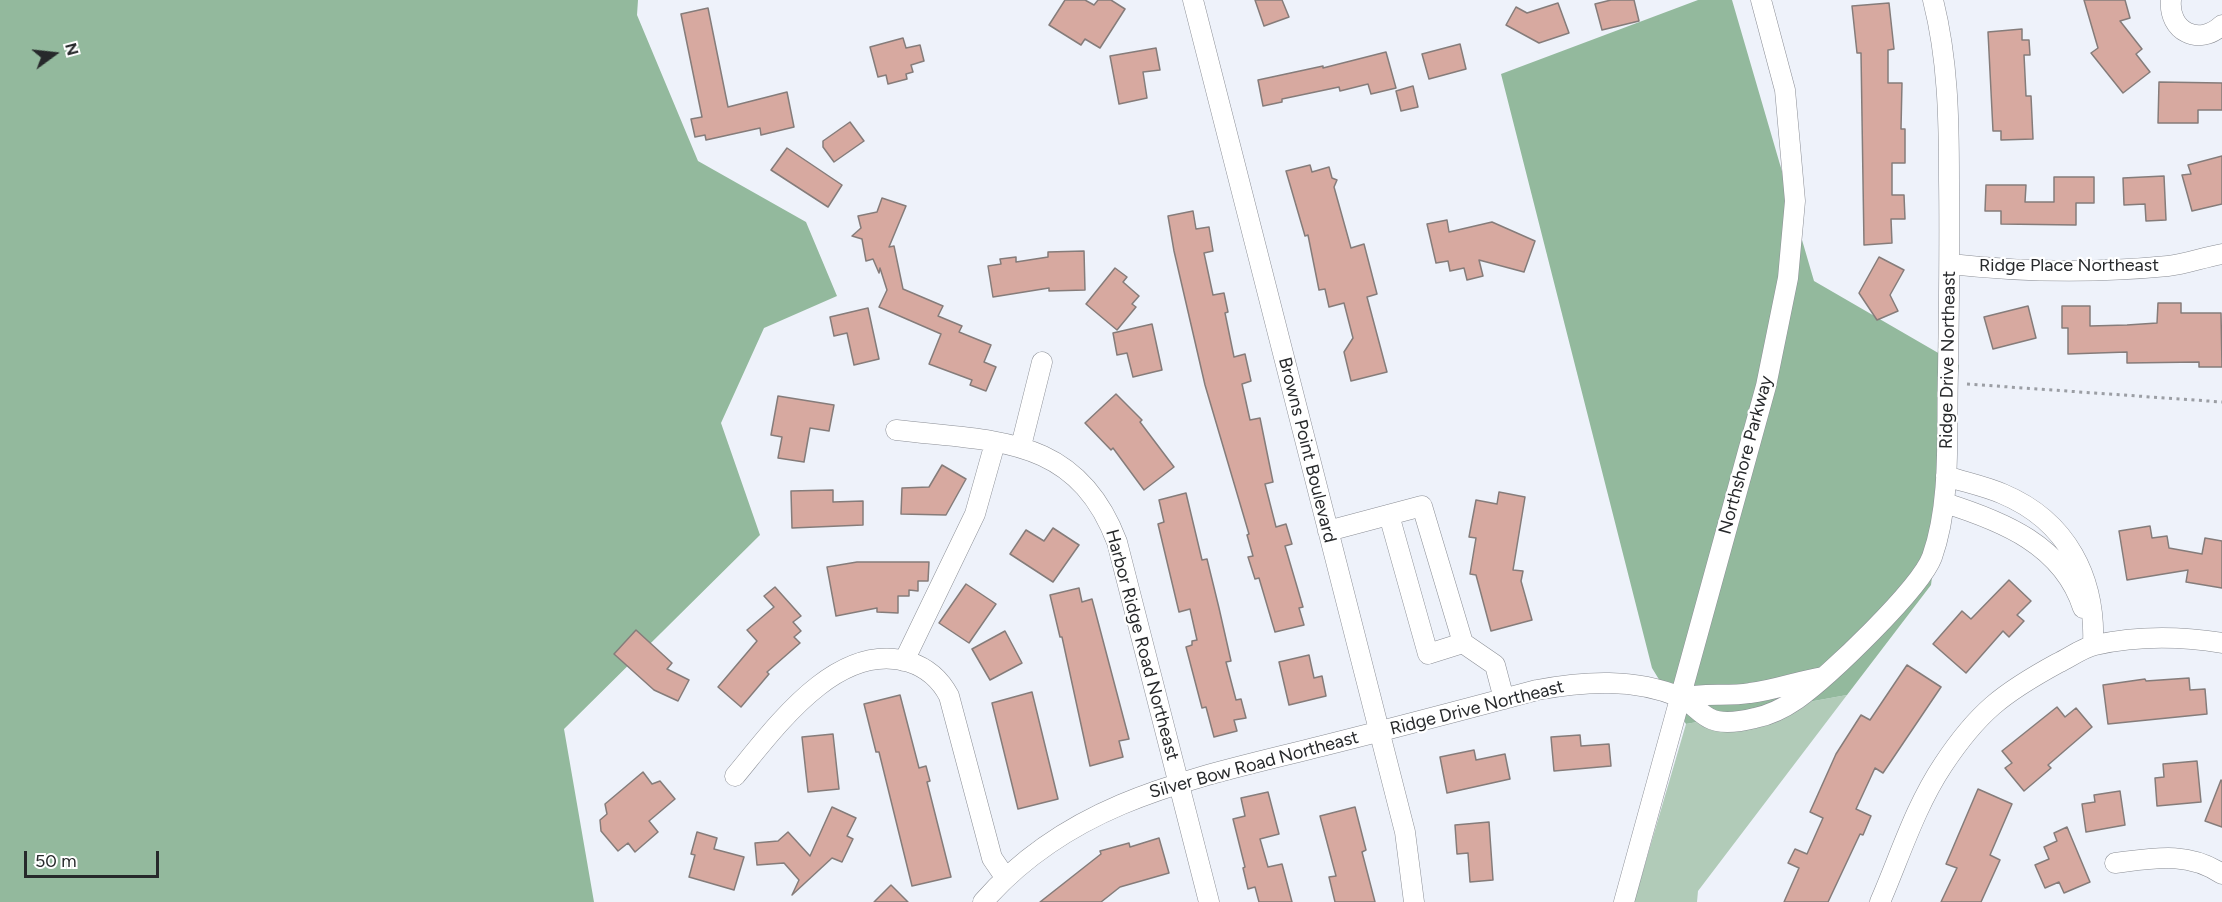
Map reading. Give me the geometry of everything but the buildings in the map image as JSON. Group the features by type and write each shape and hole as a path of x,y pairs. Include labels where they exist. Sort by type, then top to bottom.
{"street":[{"name":"Browns Point Boulevard","path":"1193,0 1405,831 1414,902"},
{"name":"Northshore Parkway","path":"1624,902 1766,386 1788,278 1795,201 1785,90 1761,0"},
{"name":"Ridge Drive Northeast","path":"1379,732 1537,690 1599,681 1628,684 1681,698 1712,720 1735,721 1777,711 1798,698 1822,677 1897,606 1918,580 1932,557 1945,503 1946,476 1950,264 1947,89 1933,0"},
{"path":"2171,0 2173,20 2187,33 2206,36 2222,25"},
{"name":"Ridge Place Northeast","path":"1950,264 1990,268 2096,270 2170,266 2222,254"},
{"path":"1021,446 1042,362"},
{"name":"Harbor Ridge Road Northeast","path":"896,430 1021,446 1062,465 1098,501 1110,525 1209,902"},
{"path":"904,661 975,514 995,442"},
{"path":"1946,476 2004,494 2055,528 2075,556 2086,583 2094,618 2093,645"},
{"path":"1945,503 2002,522 2027,537 2057,563 2080,598 2093,645"},
{"path":"1328,531 1422,506 1462,643 1495,665 1504,699"},
{"path":"1389,515 1428,654 1462,643"},
{"path":"1880,902 1914,818 1942,766 1985,711 2015,686 2093,645 2166,637 2222,643"},
{"path":"735,776 786,716 828,678 842,670 883,657 904,661 934,675 949,696 992,858 1005,877"},
{"name":"Ridge Drive Northeast","path":"1681,698 1697,694 1749,694 1822,677"},
{"name":"Silver Bow Road Northeast","path":"983,902 1005,877 1093,816 1114,806 1178,782 1379,732"},
{"path":"2115,863 2171,856 2201,862 2222,874"}],"path":[{"path":"1948,383 2222,402"}],"green space":[{"path":"0,0 638,0 637,15 698,161 806,222 837,296 764,328 721,423 760,535 564,729 594,902 0,902"},
{"path":"1698,0 1732,0 1814,281 1959,365 1931,585 1847,695 1686,724 1652,668 1501,74"},
{"path":"1847,695 1698,891 1697,902 1634,902 1686,724"}]}
